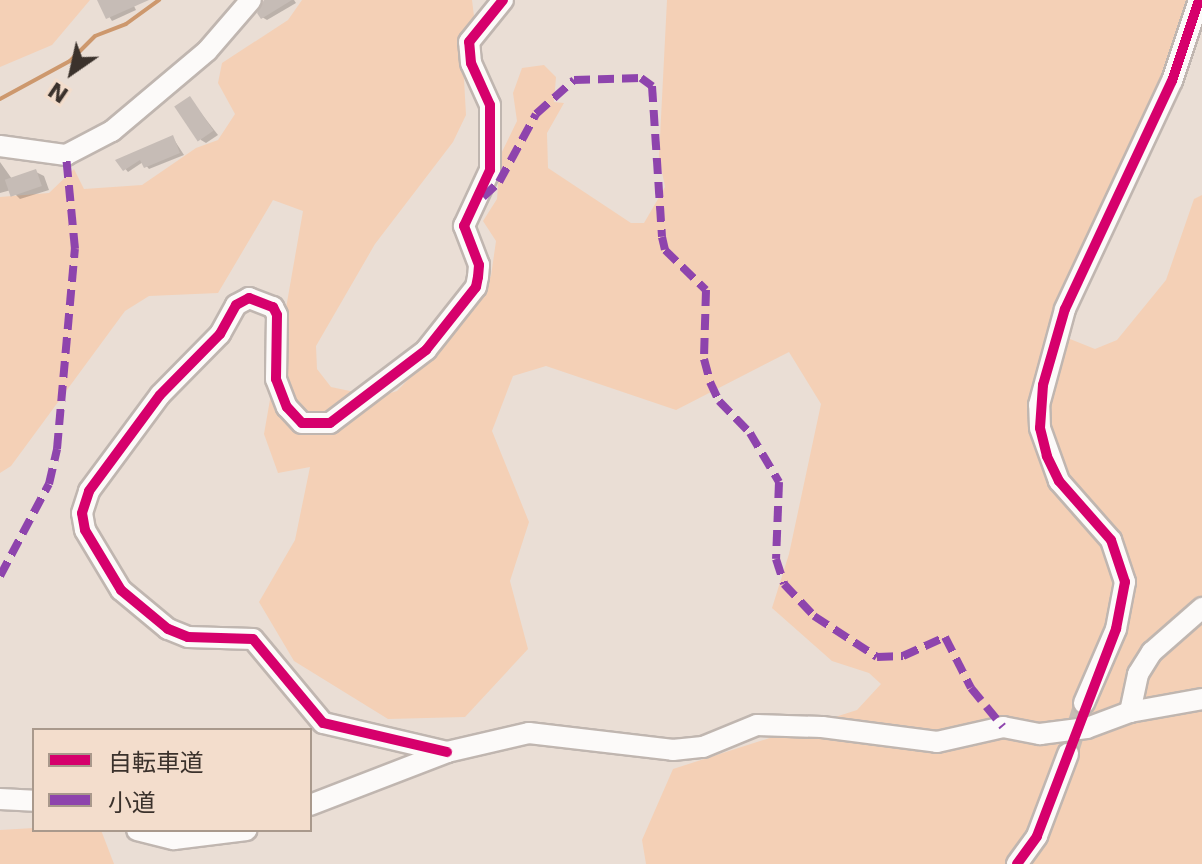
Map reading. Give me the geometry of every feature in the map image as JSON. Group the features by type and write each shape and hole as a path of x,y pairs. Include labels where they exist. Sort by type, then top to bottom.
{"street":[{"path":"0,146 66,155 112,131 207,51 251,0"},
{"path":"447,752 323,723 253,639 188,637 168,629 121,590 85,530 82,513 89,491 160,395 220,334 236,305 249,298 273,307 277,315 276,379 287,407 302,423 330,423 426,350 476,287 479,265 464,226 490,170 490,105 471,63 469,42 503,0"},
{"path":"1084,703 1116,629 1125,582 1111,540 1059,481 1047,456 1039,405 1065,309 1172,81 1199,0"},
{"path":"1130,712 1138,674 1152,652 1202,608"},
{"path":"312,804 447,752 548,732 673,750 703,747 757,725 822,727 937,742 1003,727 1040,734 1087,728 1130,712 1202,699"},
{"path":"1017,864 1037,836 1068,754"},
{"path":"0,799 32,801"},
{"path":"145,832 174,839 230,832"}],"shaded area":[{"path":"0,0 90,0 52,45 0,67"},
{"path":"302,0 472,0 474,16 462,43 466,115 453,142 375,244 316,346 317,369 331,387 378,397 397,391 423,364 491,276 496,241 483,221 497,199 500,156 517,121 513,93 522,68 544,65 556,77 554,102 564,103 547,133 548,168 631,223 644,223 665,187 659,157 667,0 1189,0 1165,82 1094,227 1088,273 1050,323 1050,331 1095,349 1117,340 1166,280 1194,199 1202,195 1202,864 646,864 642,840 673,769 857,710 881,684 869,673 832,661 772,608 789,554 821,404 789,352 676,410 546,366 513,376 492,431 529,522 510,581 528,649 465,717 388,719 294,661 259,602 295,540 310,467 278,473 264,434 303,211 273,200 218,293 149,296 125,311 11,466 0,473 0,197 49,193 74,169 84,189 142,185 196,148 218,140 235,114 218,83 222,63 288,20"},
{"path":"32,828 32,832 102,832 114,864 0,864 0,830"}],"building":[{"path":"97,0 149,0 106,19"},
{"path":"264,0 292,0 261,19 257,13"},
{"path":"190,96 213,131 198,141 174,107"},
{"path":"173,135 180,153 144,168 140,160 123,171 115,160"},
{"path":"36,169 42,186 11,197 5,180"}],"waterway":[{"path":"0,99 70,61 95,36 126,24 159,0"}],"tunnel":[{"path":"1068,754 1084,703"}],"marked path":[{"path":"483,197 499,182 536,114 574,80 641,78 652,86 665,250 706,290 704,359 710,382 719,401 750,433 779,482 776,559 784,584 814,616 877,657 903,656 945,637 971,688 1003,727"},
{"path":"0,576 49,484 57,449 75,249 66,155"}],"cycle path":[{"path":"447,752 323,723 253,639 188,637 168,629 121,590 85,530 82,513 89,491 160,395 220,334 236,305 249,298 273,307 277,315 276,379 287,407 302,423 330,423 426,350 476,287 479,265 464,226 490,170 490,105 471,63 469,42 503,0"},
{"path":"1017,864 1037,836 1116,629 1125,582 1111,540 1059,481 1047,456 1040,428 1043,385 1065,309 1172,81 1199,0"}]}
